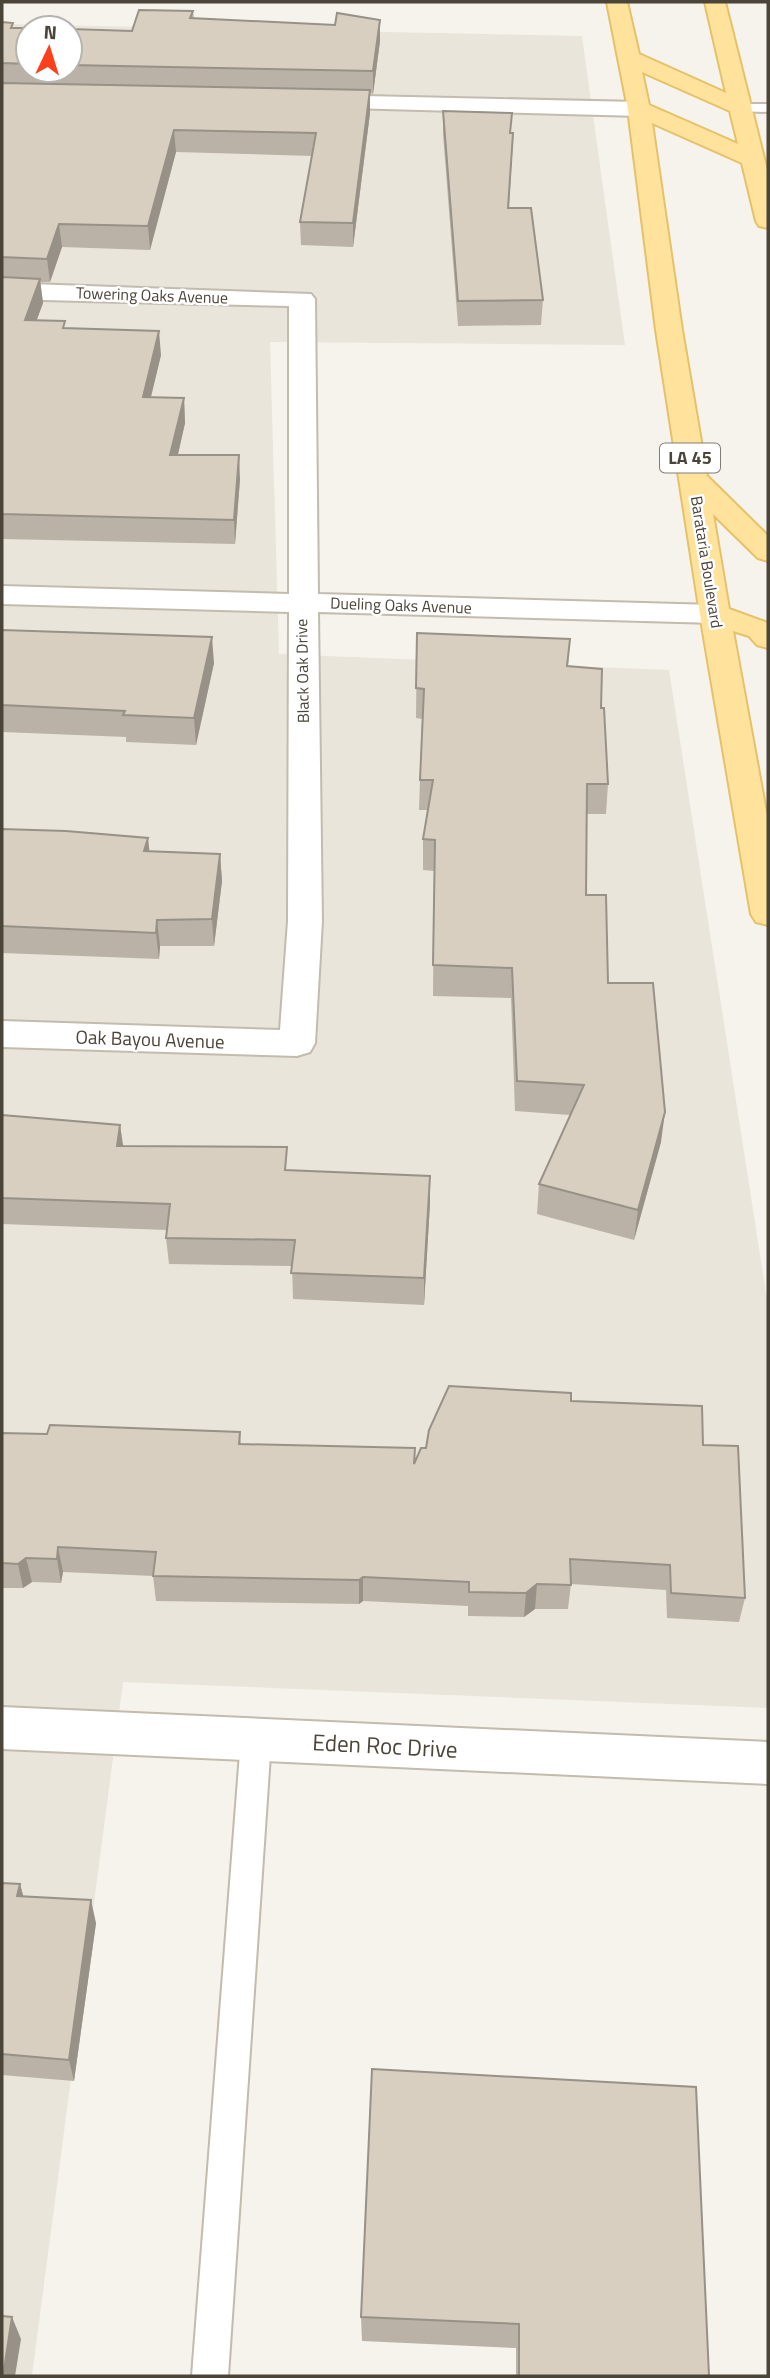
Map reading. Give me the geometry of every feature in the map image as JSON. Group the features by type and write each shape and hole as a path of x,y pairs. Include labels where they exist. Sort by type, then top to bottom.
{"main road":[{"name":"Barataria Boulevard","path":"617,2 639,109 693,478 768,914"},
{"path":"715,2 768,221"},
{"path":"629,58 741,108"},
{"path":"639,109 753,159"},
{"path":"693,478 768,552"},
{"path":"715,614 760,631 768,639"}],"street":[{"path":"293,101 639,109"},
{"name":"Towering Oaks Avenue","path":"2,291 302,299"},
{"name":"Black Oak Drive","path":"297,1043 305,922 302,299"},
{"name":"Dueling Oaks Avenue","path":"2,595 715,614"},
{"name":"Oak Bayou Avenue","path":"2,1034 297,1043"},
{"name":"Eden Roc Drive","path":"2,1728 768,1763"}],"lane":[{"path":"741,108 768,108"},
{"path":"211,2376 256,1740"}],"shaded area":[{"path":"2,24 14,24 14,84 84,84 84,26 582,36 625,345 270,342 279,654 669,670 768,1306 768,1708 123,1682 32,2376 2,2376"}],"building":[{"path":"139,10 193,11 190,18 335,25 337,13 380,20 373,71 84,65 84,29 132,31"},
{"path":"2,22 13,23 11,28 14,28 14,63 2,63"},
{"path":"2,83 370,90 353,223 300,222 316,133 174,130 148,226 59,224 47,259 2,257"},
{"path":"443,111 512,113 508,208 531,208 543,300 458,301"},
{"path":"2,277 40,279 25,320 65,321 63,328 159,331 143,397 184,398 170,455 239,455 234,520 2,514"},
{"path":"2,630 212,637 194,718 123,715 125,711 2,705"},
{"path":"417,633 570,639 567,666 602,669 601,708 604,708 608,784 587,784 586,895 606,895 608,983 653,983 665,1112 638,1210 539,1184 584,1085 517,1081 512,968 433,965 435,840 423,839 433,780 420,780 424,689 416,688"},
{"path":"2,829 148,838 144,851 220,854 212,919 157,920 156,933 2,926"},
{"path":"2,1115 120,1125 117,1146 287,1147 285,1170 430,1176 424,1278 291,1273 295,1240 166,1238 170,1204 2,1198"},
{"path":"449,1386 571,1393 571,1401 702,1406 703,1445 738,1446 745,1598 671,1593 670,1565 570,1559 571,1585 537,1584 526,1593 469,1592 469,1582 363,1577 359,1580 153,1576 156,1552 58,1547 57,1559 26,1558 18,1564 2,1563 2,1433 47,1434 50,1425 240,1432 239,1444 415,1448 414,1464 421,1448 426,1448 429,1430"},
{"path":"2,1883 20,1884 17,1896 91,1900 69,2060 2,2054"},
{"path":"372,2069 696,2087 709,2376 519,2376 519,2324 361,2317"},
{"path":"2,2316 12,2317 3,2376 2,2376"}]}
